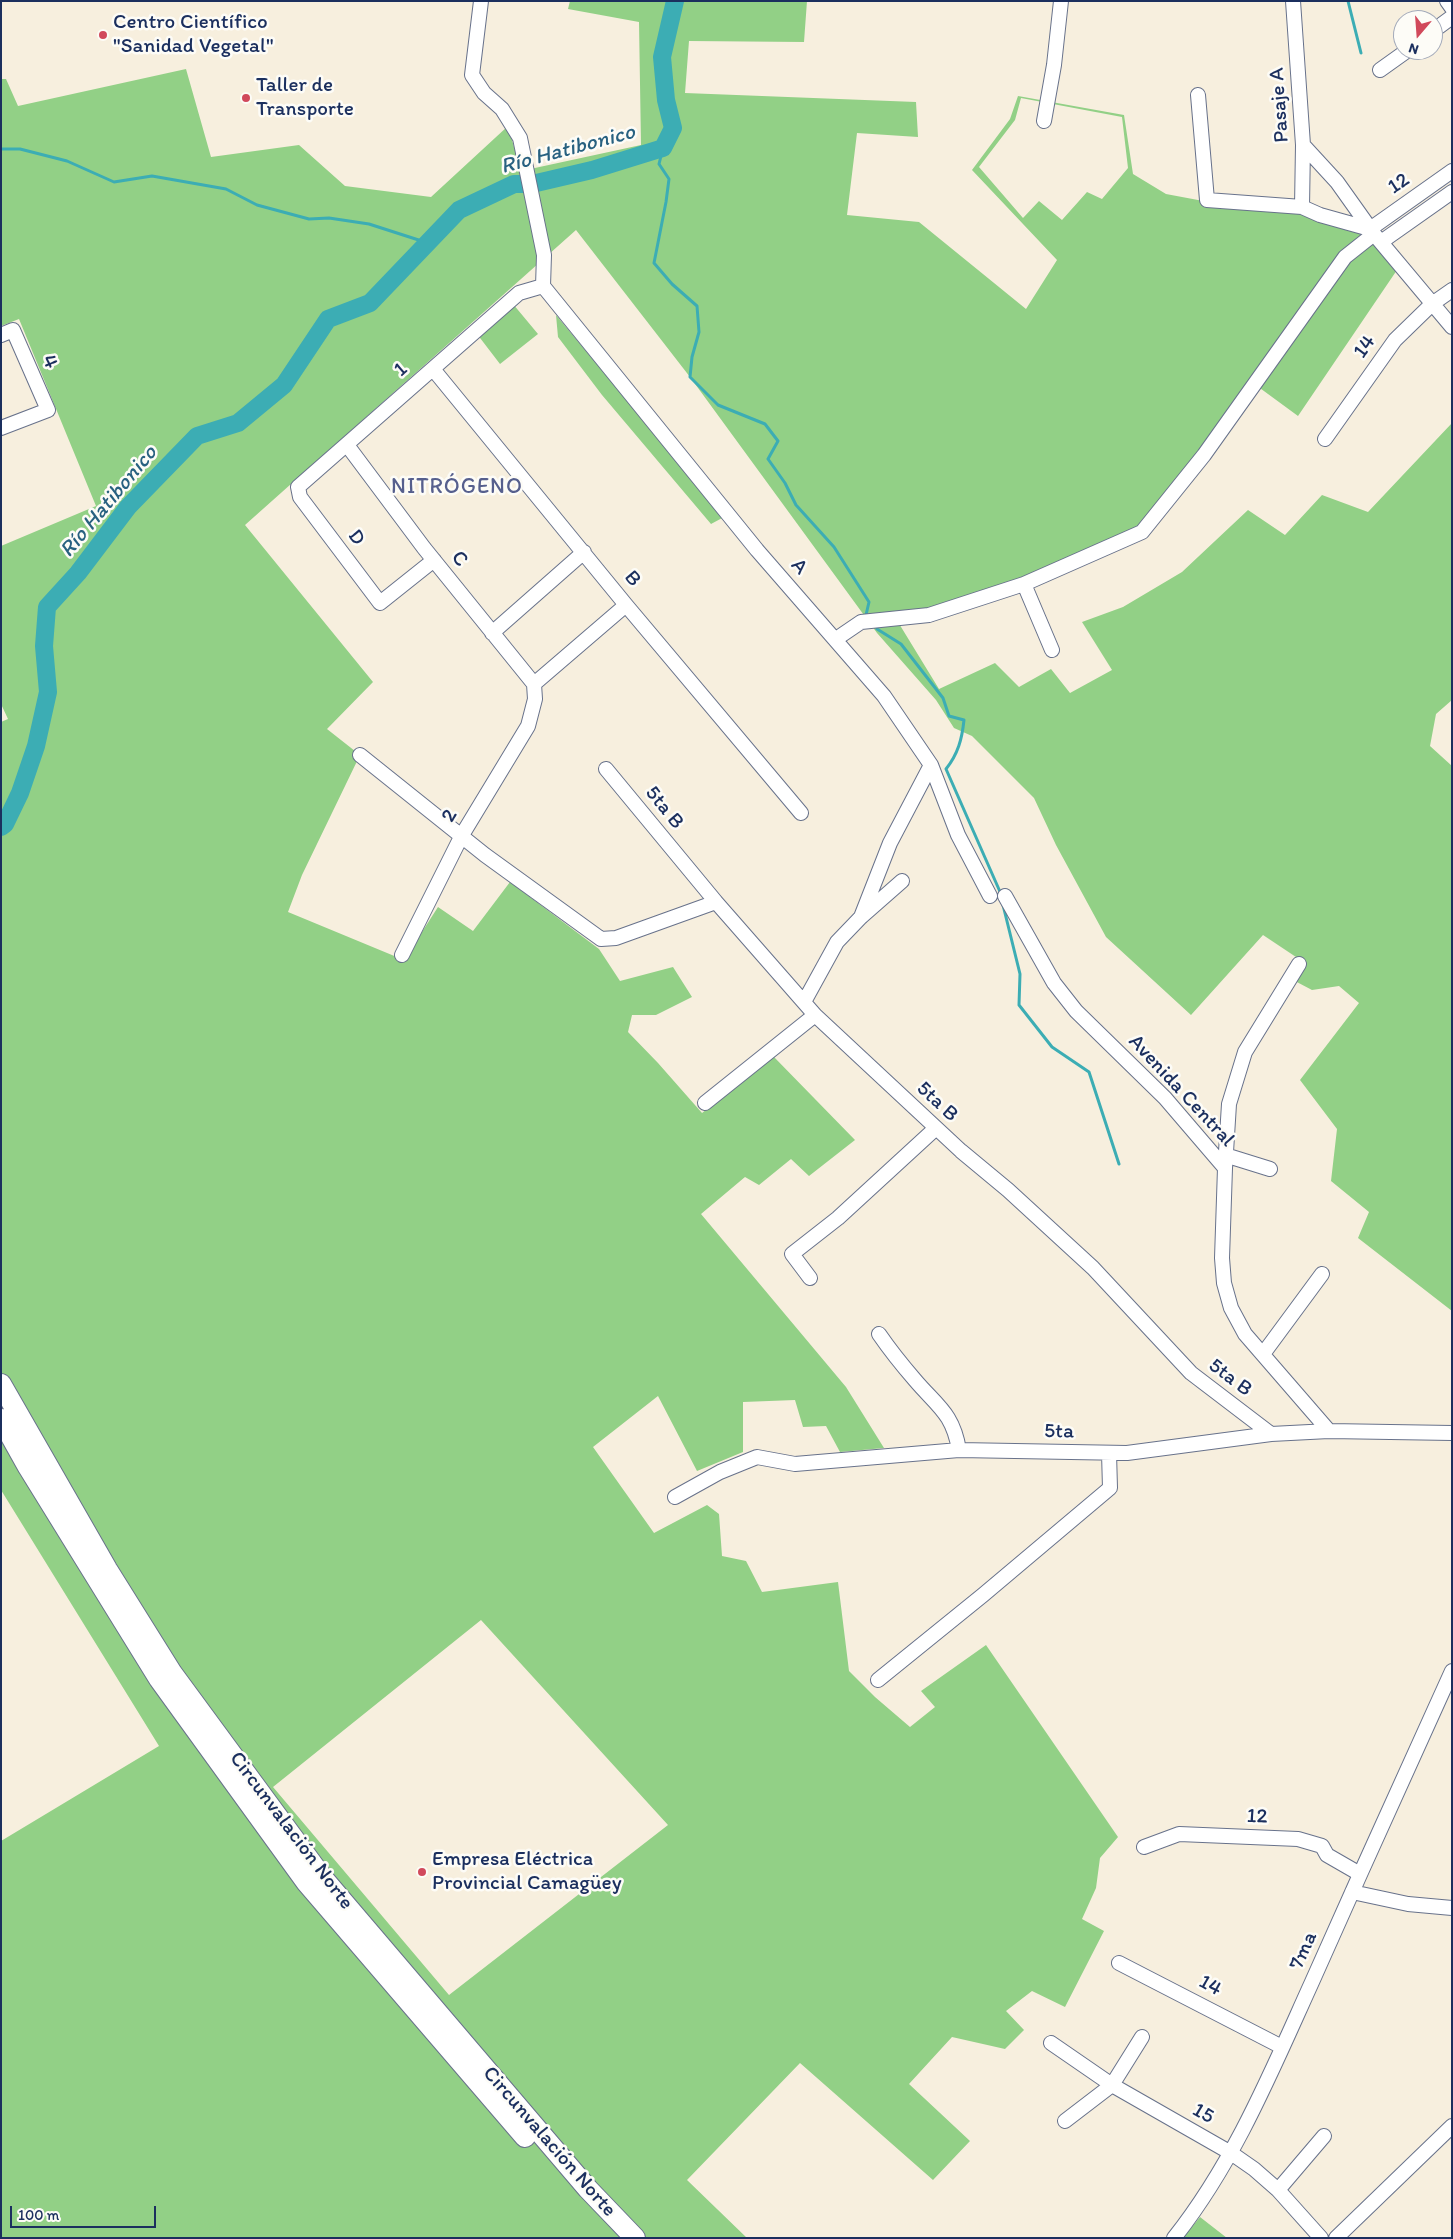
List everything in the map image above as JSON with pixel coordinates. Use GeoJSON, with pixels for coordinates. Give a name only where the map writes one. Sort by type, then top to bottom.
{"type":"FeatureCollection","features":[{"type":"Feature","properties":{"kind":"highway","name":"Circunvalación Norte"},"geometry":{"type":"LineString","coordinates":[[1,1384],[107,1569],[172,1673],[322,1877],[588,2190],[635,2238]]}},
{"type":"Feature","properties":{"kind":"highway","name":"Circunvalación Norte"},"geometry":{"type":"LineString","coordinates":[[1,1419],[28,1467],[159,1679],[306,1882],[575,2196],[616,2238]]}},
{"type":"Feature","properties":{"kind":"street"},"geometry":{"type":"LineString","coordinates":[[481,1],[472,75],[484,93],[502,109],[520,138],[544,254],[543,286]]}},
{"type":"Feature","properties":{"kind":"street"},"geometry":{"type":"LineString","coordinates":[[1044,121],[1054,65],[1061,1]]}},
{"type":"Feature","properties":{"kind":"street","name":"Pasaje A"},"geometry":{"type":"LineString","coordinates":[[1293,1],[1303,145],[1302,207]]}},
{"type":"Feature","properties":{"kind":"street"},"geometry":{"type":"LineString","coordinates":[[1447,1],[1452,8]]}},
{"type":"Feature","properties":{"kind":"street"},"geometry":{"type":"LineString","coordinates":[[1380,70],[1394,60]]}},
{"type":"Feature","properties":{"kind":"street"},"geometry":{"type":"LineString","coordinates":[[1198,95],[1207,200],[1302,207],[1375,235]]}},
{"type":"Feature","properties":{"kind":"street"},"geometry":{"type":"LineString","coordinates":[[1303,145],[1337,182],[1375,235],[1452,327]]}},
{"type":"Feature","properties":{"kind":"street","name":"12"},"geometry":{"type":"LineString","coordinates":[[1375,235],[1452,171]]}},
{"type":"Feature","properties":{"kind":"street","name":"12"},"geometry":{"type":"LineString","coordinates":[[1375,235],[1452,192]]}},
{"type":"Feature","properties":{"kind":"street"},"geometry":{"type":"LineString","coordinates":[[836,639],[861,622],[929,615],[1024,584],[1142,532],[1204,455],[1345,257],[1375,235]]}},
{"type":"Feature","properties":{"kind":"street","name":"1"},"geometry":{"type":"LineString","coordinates":[[300,497],[298,487],[519,294],[543,286]]}},
{"type":"Feature","properties":{"kind":"street","name":"A"},"geometry":{"type":"LineString","coordinates":[[543,286],[756,550],[884,696],[931,765],[958,835],[990,896]]}},
{"type":"Feature","properties":{"kind":"street","name":"14"},"geometry":{"type":"LineString","coordinates":[[1325,439],[1395,340],[1432,304],[1452,290]]}},
{"type":"Feature","properties":{"kind":"street","name":"4"},"geometry":{"type":"LineString","coordinates":[[1,428],[48,410],[7,333]]}},
{"type":"Feature","properties":{"kind":"street","name":"B"},"geometry":{"type":"LineString","coordinates":[[433,369],[626,605],[801,813]]}},
{"type":"Feature","properties":{"kind":"street","name":"C"},"geometry":{"type":"LineString","coordinates":[[347,445],[434,560],[534,684]]}},
{"type":"Feature","properties":{"kind":"street","name":"D"},"geometry":{"type":"LineString","coordinates":[[300,497],[380,604],[434,560]]}},
{"type":"Feature","properties":{"kind":"street"},"geometry":{"type":"LineString","coordinates":[[492,633],[584,552]]}},
{"type":"Feature","properties":{"kind":"street"},"geometry":{"type":"LineString","coordinates":[[1024,584],[1052,650]]}},
{"type":"Feature","properties":{"kind":"street"},"geometry":{"type":"LineString","coordinates":[[534,684],[626,605]]}},
{"type":"Feature","properties":{"kind":"street","name":"2"},"geometry":{"type":"LineString","coordinates":[[402,955],[462,835],[528,726],[535,699],[534,684]]}},
{"type":"Feature","properties":{"kind":"street"},"geometry":{"type":"LineString","coordinates":[[360,755],[498,865],[601,939],[616,938],[716,902]]}},
{"type":"Feature","properties":{"kind":"street"},"geometry":{"type":"LineString","coordinates":[[861,917],[890,843],[931,765]]}},
{"type":"Feature","properties":{"kind":"street","name":"5ta B"},"geometry":{"type":"LineString","coordinates":[[606,769],[716,902],[815,1015],[936,1128],[1008,1190],[1093,1268],[1191,1374],[1271,1434]]}},
{"type":"Feature","properties":{"kind":"street"},"geometry":{"type":"LineString","coordinates":[[804,1002],[837,942],[861,917],[902,881]]}},
{"type":"Feature","properties":{"kind":"street","name":"Avenida Central"},"geometry":{"type":"LineString","coordinates":[[1004,896],[1054,983],[1076,1011],[1165,1098],[1225,1162],[1222,1258],[1224,1283],[1231,1308],[1245,1334],[1329,1430]]}},
{"type":"Feature","properties":{"kind":"street"},"geometry":{"type":"LineString","coordinates":[[1270,1169],[1225,1162],[1229,1104],[1245,1052],[1299,964]]}},
{"type":"Feature","properties":{"kind":"street"},"geometry":{"type":"LineString","coordinates":[[705,1103],[815,1015]]}},
{"type":"Feature","properties":{"kind":"street"},"geometry":{"type":"LineString","coordinates":[[810,1278],[792,1254],[838,1218],[936,1128]]}},
{"type":"Feature","properties":{"kind":"street"},"geometry":{"type":"LineString","coordinates":[[1263,1354],[1322,1274]]}},
{"type":"Feature","properties":{"kind":"street"},"geometry":{"type":"LineString","coordinates":[[879,1334],[916,1381],[948,1416],[957,1438],[959,1450]]}},
{"type":"Feature","properties":{"kind":"street","name":"5ta"},"geometry":{"type":"LineString","coordinates":[[675,1496],[720,1472],[756,1457],[795,1464],[959,1450],[1127,1453],[1271,1434],[1329,1430],[1452,1433]]}},
{"type":"Feature","properties":{"kind":"street"},"geometry":{"type":"LineString","coordinates":[[878,1680],[1053,1538],[1110,1488],[1109,1453]]}},
{"type":"Feature","properties":{"kind":"street","name":"7ma"},"geometry":{"type":"LineString","coordinates":[[1174,2238],[1191,2216],[1231,2153],[1282,2047],[1452,1671]]}},
{"type":"Feature","properties":{"kind":"street","name":"12"},"geometry":{"type":"LineString","coordinates":[[1144,1847],[1179,1834],[1298,1838],[1322,1846],[1327,1855],[1360,1874]]}},
{"type":"Feature","properties":{"kind":"street"},"geometry":{"type":"LineString","coordinates":[[1352,1892],[1408,1904],[1452,1908]]}},
{"type":"Feature","properties":{"kind":"street","name":"14"},"geometry":{"type":"LineString","coordinates":[[1119,1963],[1282,2047]]}},
{"type":"Feature","properties":{"kind":"street"},"geometry":{"type":"LineString","coordinates":[[1066,2122],[1112,2085],[1142,2037]]}},
{"type":"Feature","properties":{"kind":"street","name":"15"},"geometry":{"type":"LineString","coordinates":[[1050,2043],[1112,2085],[1231,2153],[1254,2169],[1278,2190],[1321,2238]]}},
{"type":"Feature","properties":{"kind":"street"},"geometry":{"type":"LineString","coordinates":[[1336,2238],[1452,2126]]}},
{"type":"Feature","properties":{"kind":"street"},"geometry":{"type":"LineString","coordinates":[[1278,2190],[1324,2136]]}},
{"type":"Feature","properties":{"kind":"green space"},"geometry":{"type":"Polygon","coordinates":[[[570,1],[807,1],[804,42],[689,41],[685,93],[916,102],[918,137],[857,133],[847,215],[919,222],[1026,309],[1057,260],[972,170],[1010,119],[1018,96],[1124,115],[1133,174],[1166,194],[1214,203],[1295,206],[1360,227],[1397,270],[1298,416],[1253,383],[1143,529],[1024,584],[898,622],[939,689],[995,663],[1019,687],[1051,669],[1070,693],[1112,670],[1082,622],[1123,607],[1182,572],[1248,510],[1285,535],[1322,495],[1368,512],[1452,423],[1452,700],[1436,714],[1430,746],[1452,766],[1452,1311],[1358,1238],[1369,1212],[1331,1181],[1337,1129],[1300,1080],[1359,1003],[1339,986],[1312,990],[1293,980],[1302,961],[1263,935],[1191,1015],[1106,937],[1056,845],[1034,798],[972,736],[954,728],[936,700],[877,633],[690,377],[576,230],[245,525],[373,682],[327,729],[360,755],[302,875],[288,912],[404,960],[438,907],[473,931],[510,882],[599,949],[620,981],[673,967],[692,997],[656,1015],[632,1015],[628,1032],[702,1113],[774,1057],[855,1140],[809,1176],[791,1159],[759,1185],[745,1177],[701,1214],[846,1387],[884,1448],[840,1452],[826,1426],[803,1427],[795,1400],[743,1402],[743,1452],[697,1471],[658,1396],[593,1447],[654,1533],[707,1505],[719,1514],[722,1556],[746,1561],[762,1592],[838,1582],[849,1671],[875,1697],[910,1727],[935,1707],[921,1691],[986,1645],[1118,1837],[1100,1858],[1096,1888],[1082,1919],[1104,1931],[1065,2007],[1032,1991],[1006,2011],[1024,2030],[1005,2049],[952,2037],[909,2084],[970,2141],[933,2180],[800,2063],[687,2180],[747,2238],[1,2238],[1,1841],[159,1746],[1,1490],[1,722],[8,719],[1,704],[1,546],[96,506],[19,319],[1,326],[1,79],[6,79],[18,106],[186,69],[211,157],[299,145],[345,186],[431,197],[508,126],[521,171],[641,145],[639,22],[568,9],[570,1]],[[1021,98],[1015,120],[979,167],[1023,218],[1039,201],[1062,220],[1087,192],[1102,199],[1128,168],[1122,117],[1021,98]],[[481,1620],[273,1787],[449,1995],[668,1825],[481,1620]]]}},
{"type":"Feature","properties":{"kind":"green space"},"geometry":{"type":"Polygon","coordinates":[[[513,304],[538,334],[500,364],[477,334],[513,304]]]}},
{"type":"Feature","properties":{"kind":"green space"},"geometry":{"type":"Polygon","coordinates":[[[556,315],[724,517],[711,524],[602,395],[558,337],[556,315]]]}},
{"type":"Feature","properties":{"kind":"green space"},"geometry":{"type":"Polygon","coordinates":[[[1200,2217],[1227,2238],[1183,2238],[1200,2217]]]}},
{"type":"Feature","properties":{"kind":"waterway","name":"Río Hatibonico"},"geometry":{"type":"LineString","coordinates":[[1,827],[5,824],[20,793],[36,746],[48,692],[44,646],[47,607],[78,573],[128,507],[197,436],[238,423],[284,385],[328,319],[370,303],[459,210],[514,184],[532,184],[592,170],[663,148],[673,128],[666,100],[662,57],[675,1]]}},
{"type":"Feature","properties":{"kind":"waterway"},"geometry":{"type":"LineString","coordinates":[[1348,1],[1361,53]]}},
{"type":"Feature","properties":{"kind":"waterway"},"geometry":{"type":"LineString","coordinates":[[663,148],[659,164],[669,179],[654,263],[672,284],[697,306],[699,332],[692,357],[690,377],[718,405],[765,424],[778,441],[768,459],[785,483],[796,505],[834,547],[869,602],[866,615]]}},
{"type":"Feature","properties":{"kind":"waterway"},"geometry":{"type":"LineString","coordinates":[[1,149],[20,149],[67,161],[114,182],[152,176],[226,189],[257,205],[309,219],[329,218],[369,224],[428,243]]}},
{"type":"Feature","properties":{"kind":"waterway"},"geometry":{"type":"LineString","coordinates":[[877,629],[901,644],[943,698],[949,716],[964,720],[959,746],[954,758],[946,769],[1001,894]]}},
{"type":"Feature","properties":{"kind":"waterway"},"geometry":{"type":"LineString","coordinates":[[1003,905],[1020,974],[1019,1005],[1052,1047],[1089,1072],[1119,1164]]}},
{"type":"Feature","properties":{"kind":"place","name":"Centro Científico \"Sanidad Vegetal\""},"geometry":{"type":"Point","coordinates":[103,35]}},
{"type":"Feature","properties":{"kind":"place","name":"Taller de Transporte"},"geometry":{"type":"Point","coordinates":[246,98]}},
{"type":"Feature","properties":{"kind":"place","name":"Empresa Eléctrica Provincial Camagüey"},"geometry":{"type":"Point","coordinates":[422,1872]}},
{"type":"Feature","properties":{"kind":"district","name":"NITRÓGENO"},"geometry":{"type":"Point","coordinates":[457,487]}}]}
